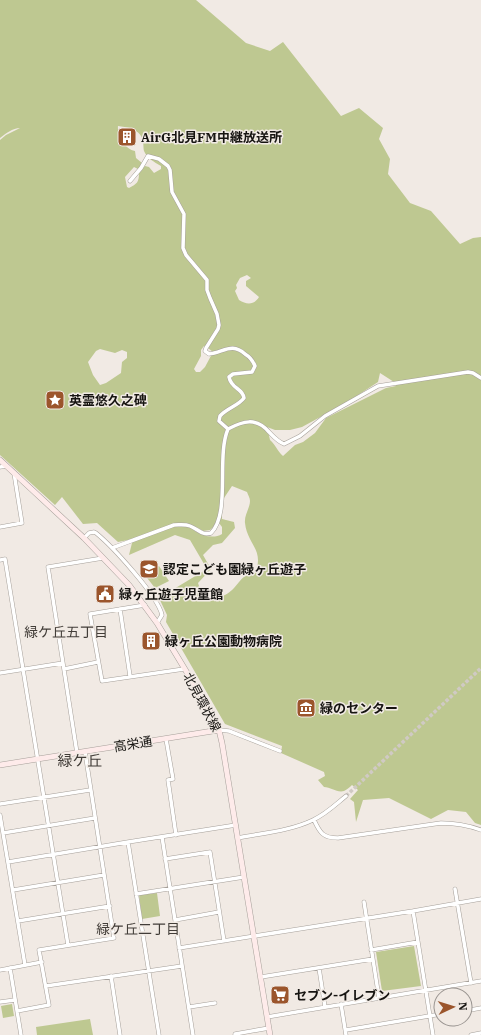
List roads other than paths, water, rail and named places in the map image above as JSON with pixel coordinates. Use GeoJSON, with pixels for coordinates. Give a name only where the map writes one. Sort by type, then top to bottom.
{"type":"FeatureCollection","features":[{"type":"Feature","properties":{"kind":"main road","name":"北見環状線"},"geometry":{"type":"LineString","coordinates":[[0,460],[84,538],[116,571],[145,605],[209,709],[219,730],[270,1035]]}},
{"type":"Feature","properties":{"kind":"main road","name":"高栄通"},"geometry":{"type":"LineString","coordinates":[[0,765],[219,730]]}},
{"type":"Feature","properties":{"kind":"street"},"geometry":{"type":"LineString","coordinates":[[130,181],[141,168],[148,156],[159,159],[168,166],[170,170],[172,192],[184,214],[183,248],[186,255],[207,280],[207,290],[219,321],[218,329],[205,351],[209,354],[228,348],[238,349],[250,357],[254,362],[255,366],[252,372],[233,374],[229,377],[230,384],[242,392],[244,398],[239,404],[225,411],[220,416],[220,421],[228,429]]}},
{"type":"Feature","properties":{"kind":"street"},"geometry":{"type":"LineString","coordinates":[[112,548],[174,526],[184,525],[205,534],[211,533],[216,525],[222,505],[224,444],[228,429],[240,423],[247,421],[261,425],[275,439],[284,444],[300,436],[325,416],[378,386],[468,372],[481,378]]}},
{"type":"Feature","properties":{"kind":"street"},"geometry":{"type":"LineString","coordinates":[[0,467],[6,466]]}},
{"type":"Feature","properties":{"kind":"street"},"geometry":{"type":"LineString","coordinates":[[0,527],[22,524],[14,473]]}},
{"type":"Feature","properties":{"kind":"street"},"geometry":{"type":"LineString","coordinates":[[84,538],[89,533],[94,532],[112,548],[133,571],[159,605],[162,615],[161,619],[157,623]]}},
{"type":"Feature","properties":{"kind":"street"},"geometry":{"type":"LineString","coordinates":[[77,753],[48,567],[103,558]]}},
{"type":"Feature","properties":{"kind":"street"},"geometry":{"type":"LineString","coordinates":[[0,560],[5,559],[68,945]]}},
{"type":"Feature","properties":{"kind":"street"},"geometry":{"type":"LineString","coordinates":[[145,605],[90,614],[102,681],[184,668]]}},
{"type":"Feature","properties":{"kind":"street"},"geometry":{"type":"LineString","coordinates":[[120,609],[130,676]]}},
{"type":"Feature","properties":{"kind":"street"},"geometry":{"type":"LineString","coordinates":[[64,669],[98,662]]}},
{"type":"Feature","properties":{"kind":"street"},"geometry":{"type":"LineString","coordinates":[[0,673],[63,663]]}},
{"type":"Feature","properties":{"kind":"street"},"geometry":{"type":"LineString","coordinates":[[219,730],[229,731],[280,751]]}},
{"type":"Feature","properties":{"kind":"street"},"geometry":{"type":"LineString","coordinates":[[166,739],[173,779],[168,780],[176,835]]}},
{"type":"Feature","properties":{"kind":"street"},"geometry":{"type":"LineString","coordinates":[[17,1011],[49,1005],[40,950],[114,938],[85,752]]}},
{"type":"Feature","properties":{"kind":"street"},"geometry":{"type":"LineString","coordinates":[[0,804],[90,790]]}},
{"type":"Feature","properties":{"kind":"street"},"geometry":{"type":"LineString","coordinates":[[238,838],[299,826],[314,820],[346,796]]}},
{"type":"Feature","properties":{"kind":"street"},"geometry":{"type":"LineString","coordinates":[[0,815],[25,965]]}},
{"type":"Feature","properties":{"kind":"street"},"geometry":{"type":"LineString","coordinates":[[3,833],[95,818]]}},
{"type":"Feature","properties":{"kind":"street"},"geometry":{"type":"LineString","coordinates":[[314,820],[324,836],[330,838],[440,823],[457,823],[481,830]]}},
{"type":"Feature","properties":{"kind":"street"},"geometry":{"type":"LineString","coordinates":[[8,862],[236,825]]}},
{"type":"Feature","properties":{"kind":"street"},"geometry":{"type":"LineString","coordinates":[[162,837],[193,1035]]}},
{"type":"Feature","properties":{"kind":"street"},"geometry":{"type":"LineString","coordinates":[[128,842],[159,1035]]}},
{"type":"Feature","properties":{"kind":"street"},"geometry":{"type":"LineString","coordinates":[[165,859],[210,852],[224,941]]}},
{"type":"Feature","properties":{"kind":"street"},"geometry":{"type":"LineString","coordinates":[[13,890],[104,875]]}},
{"type":"Feature","properties":{"kind":"street"},"geometry":{"type":"LineString","coordinates":[[136,894],[244,877]]}},
{"type":"Feature","properties":{"kind":"street"},"geometry":{"type":"LineString","coordinates":[[455,889],[471,983]]}},
{"type":"Feature","properties":{"kind":"street"},"geometry":{"type":"LineString","coordinates":[[179,948],[413,912],[457,902],[481,899]]}},
{"type":"Feature","properties":{"kind":"street"},"geometry":{"type":"LineString","coordinates":[[364,902],[378,998]]}},
{"type":"Feature","properties":{"kind":"street"},"geometry":{"type":"LineString","coordinates":[[18,921],[110,906]]}},
{"type":"Feature","properties":{"kind":"street"},"geometry":{"type":"LineString","coordinates":[[175,920],[220,912]]}},
{"type":"Feature","properties":{"kind":"street"},"geometry":{"type":"LineString","coordinates":[[413,912],[433,1035]]}},
{"type":"Feature","properties":{"kind":"street"},"geometry":{"type":"LineString","coordinates":[[371,950],[418,942]]}},
{"type":"Feature","properties":{"kind":"street"},"geometry":{"type":"LineString","coordinates":[[261,977],[373,959]]}},
{"type":"Feature","properties":{"kind":"street"},"geometry":{"type":"LineString","coordinates":[[0,970],[42,962]]}},
{"type":"Feature","properties":{"kind":"street"},"geometry":{"type":"LineString","coordinates":[[46,986],[182,966]]}},
{"type":"Feature","properties":{"kind":"street"},"geometry":{"type":"LineString","coordinates":[[10,968],[21,1035]]}},
{"type":"Feature","properties":{"kind":"street"},"geometry":{"type":"LineString","coordinates":[[319,968],[325,1007]]}},
{"type":"Feature","properties":{"kind":"street"},"geometry":{"type":"LineString","coordinates":[[111,976],[120,1035]]}},
{"type":"Feature","properties":{"kind":"street"},"geometry":{"type":"LineString","coordinates":[[267,1017],[481,982]]}},
{"type":"Feature","properties":{"kind":"street"},"geometry":{"type":"LineString","coordinates":[[0,1002],[15,1000]]}},
{"type":"Feature","properties":{"kind":"street"},"geometry":{"type":"LineString","coordinates":[[189,1007],[215,1003]]}},
{"type":"Feature","properties":{"kind":"street"},"geometry":{"type":"LineString","coordinates":[[341,1004],[346,1035]]}},
{"type":"Feature","properties":{"kind":"street"},"geometry":{"type":"LineString","coordinates":[[346,1030],[433,1015]]}},
{"type":"Feature","properties":{"kind":"street"},"geometry":{"type":"LineString","coordinates":[[235,1035],[269,1028]]}},
{"type":"Feature","properties":{"kind":"street"},"geometry":{"type":"LineString","coordinates":[[471,1035],[481,1034]]}},
{"type":"Feature","properties":{"kind":"tunnel"},"geometry":{"type":"LineString","coordinates":[[346,796],[481,668]]}},
{"type":"Feature","properties":{"kind":"place","name":"AirG北見FM中継放送所"},"geometry":{"type":"Point","coordinates":[127,137]}},
{"type":"Feature","properties":{"kind":"place","name":"英霊悠久之碑"},"geometry":{"type":"Point","coordinates":[55,400]}},
{"type":"Feature","properties":{"kind":"place","name":"認定こども園緑ヶ丘遊子"},"geometry":{"type":"Point","coordinates":[149,569]}},
{"type":"Feature","properties":{"kind":"place","name":"緑ヶ丘遊子児童館"},"geometry":{"type":"Point","coordinates":[105,594]}},
{"type":"Feature","properties":{"kind":"place","name":"緑ヶ丘公園動物病院"},"geometry":{"type":"Point","coordinates":[151,641]}},
{"type":"Feature","properties":{"kind":"place","name":"緑のセンター"},"geometry":{"type":"Point","coordinates":[306,708]}},
{"type":"Feature","properties":{"kind":"place","name":"セブン-イレブン"},"geometry":{"type":"Point","coordinates":[280,995]}},
{"type":"Feature","properties":{"kind":"district","name":"緑ケ丘五丁目"},"geometry":{"type":"Point","coordinates":[66,632]}},
{"type":"Feature","properties":{"kind":"district","name":"緑ケ丘"},"geometry":{"type":"Point","coordinates":[80,760]}},
{"type":"Feature","properties":{"kind":"district","name":"緑ケ丘二丁目"},"geometry":{"type":"Point","coordinates":[138,929]}}]}
